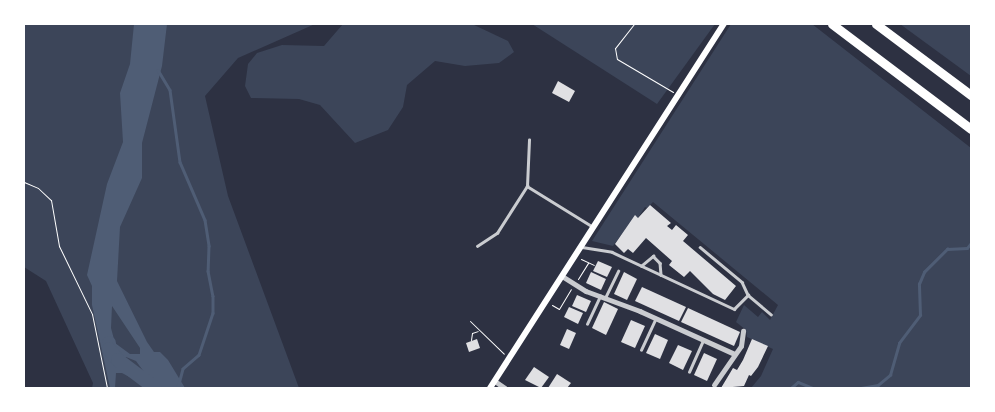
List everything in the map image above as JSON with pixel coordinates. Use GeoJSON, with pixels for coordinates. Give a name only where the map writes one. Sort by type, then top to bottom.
{"type":"FeatureCollection","features":[{"type":"Feature","properties":{"kind":"highway"},"geometry":{"type":"LineString","coordinates":[[832,24],[971,130]]}},
{"type":"Feature","properties":{"kind":"highway"},"geometry":{"type":"LineString","coordinates":[[876,24],[971,95]]}},
{"type":"Feature","properties":{"kind":"main road"},"geometry":{"type":"LineString","coordinates":[[490,388],[724,24]]}},
{"type":"Feature","properties":{"kind":"street"},"geometry":{"type":"LineString","coordinates":[[562,276],[602,297],[656,318],[735,354]]}},
{"type":"Feature","properties":{"kind":"street"},"geometry":{"type":"LineString","coordinates":[[714,385],[742,342],[743,331]]}},
{"type":"Feature","properties":{"kind":"street"},"geometry":{"type":"LineString","coordinates":[[495,381],[504,388]]}},
{"type":"Feature","properties":{"kind":"lane"},"geometry":{"type":"LineString","coordinates":[[477,246],[497,233],[527,186],[529,140]]}},
{"type":"Feature","properties":{"kind":"lane"},"geometry":{"type":"LineString","coordinates":[[527,186],[594,227]]}},
{"type":"Feature","properties":{"kind":"lane"},"geometry":{"type":"LineString","coordinates":[[581,247],[612,252],[734,309],[748,295]]}},
{"type":"Feature","properties":{"kind":"lane"},"geometry":{"type":"LineString","coordinates":[[700,247],[742,282],[748,295],[770,314]]}},
{"type":"Feature","properties":{"kind":"lane"},"geometry":{"type":"LineString","coordinates":[[641,266],[653,256],[660,263],[661,275]]}},
{"type":"Feature","properties":{"kind":"lane"},"geometry":{"type":"LineString","coordinates":[[587,324],[618,270]]}},
{"type":"Feature","properties":{"kind":"lane"},"geometry":{"type":"LineString","coordinates":[[641,350],[656,318]]}},
{"type":"Feature","properties":{"kind":"lane"},"geometry":{"type":"LineString","coordinates":[[689,372],[704,340]]}},
{"type":"Feature","properties":{"kind":"path"},"geometry":{"type":"LineString","coordinates":[[634,24],[615,48],[617,59],[678,95]]}},
{"type":"Feature","properties":{"kind":"path"},"geometry":{"type":"LineString","coordinates":[[24,182],[38,188],[50,200],[60,248],[92,314],[107,388]]}},
{"type":"Feature","properties":{"kind":"path"},"geometry":{"type":"LineString","coordinates":[[579,259],[594,266]]}},
{"type":"Feature","properties":{"kind":"path"},"geometry":{"type":"LineString","coordinates":[[576,282],[588,263]]}},
{"type":"Feature","properties":{"kind":"path"},"geometry":{"type":"LineString","coordinates":[[550,304],[559,309],[572,288]]}},
{"type":"Feature","properties":{"kind":"path"},"geometry":{"type":"LineString","coordinates":[[470,321],[504,354]]}},
{"type":"Feature","properties":{"kind":"path"},"geometry":{"type":"LineString","coordinates":[[471,340],[472,333],[479,330]]}},
{"type":"Feature","properties":{"kind":"shaded area"},"geometry":{"type":"Polygon","coordinates":[[[24,24],[315,24],[238,58],[205,96],[228,196],[299,388],[92,388],[93,383],[46,281],[24,267],[24,24]]]}},
{"type":"Feature","properties":{"kind":"shaded area"},"geometry":{"type":"Polygon","coordinates":[[[134,24],[167,24],[162,66],[142,143],[142,178],[120,227],[117,281],[147,342],[154,352],[160,352],[168,360],[185,388],[150,388],[122,373],[116,373],[115,388],[110,388],[92,305],[92,286],[87,275],[107,184],[123,142],[120,93],[130,64],[134,24]],[[112,306],[111,328],[115,343],[130,354],[140,354],[140,348],[112,306]],[[126,357],[115,359],[147,376],[136,361],[126,357]]]}},
{"type":"Feature","properties":{"kind":"shaded area"},"geometry":{"type":"Polygon","coordinates":[[[343,24],[472,24],[508,41],[514,52],[499,63],[465,66],[435,61],[407,85],[403,107],[388,130],[355,143],[320,105],[299,99],[251,98],[245,86],[248,64],[257,53],[282,45],[324,46],[343,24]]]}},
{"type":"Feature","properties":{"kind":"shaded area"},"geometry":{"type":"Polygon","coordinates":[[[532,24],[715,24],[657,104],[532,24]]]}},
{"type":"Feature","properties":{"kind":"shaded area"},"geometry":{"type":"Polygon","coordinates":[[[731,24],[812,24],[971,148],[971,388],[751,388],[761,376],[773,349],[747,337],[746,330],[736,322],[744,305],[758,317],[762,312],[770,320],[778,305],[653,202],[647,208],[645,207],[638,218],[635,216],[613,246],[592,241],[731,24]]]}},
{"type":"Feature","properties":{"kind":"shaded area"},"geometry":{"type":"Polygon","coordinates":[[[900,24],[971,24],[971,76],[900,24]]]}},
{"type":"Feature","properties":{"kind":"building"},"geometry":{"type":"Polygon","coordinates":[[[558,81],[575,91],[569,102],[552,93],[558,81]]]}},
{"type":"Feature","properties":{"kind":"building"},"geometry":{"type":"Polygon","coordinates":[[[650,205],[671,223],[667,226],[672,230],[676,225],[688,235],[683,241],[736,286],[725,300],[713,294],[690,271],[684,277],[669,265],[672,261],[646,238],[633,253],[628,249],[624,253],[615,244],[635,215],[638,218],[650,205]]]}},
{"type":"Feature","properties":{"kind":"building"},"geometry":{"type":"Polygon","coordinates":[[[598,261],[612,267],[607,277],[593,271],[598,261]]]}},
{"type":"Feature","properties":{"kind":"building"},"geometry":{"type":"Polygon","coordinates":[[[591,272],[606,279],[601,290],[586,283],[591,272]]]}},
{"type":"Feature","properties":{"kind":"building"},"geometry":{"type":"Polygon","coordinates":[[[624,272],[637,279],[627,300],[614,294],[624,272]]]}},
{"type":"Feature","properties":{"kind":"building"},"geometry":{"type":"Polygon","coordinates":[[[642,287],[686,307],[679,321],[635,301],[642,287]]]}},
{"type":"Feature","properties":{"kind":"building"},"geometry":{"type":"Polygon","coordinates":[[[577,295],[591,301],[586,312],[572,306],[577,295]]]}},
{"type":"Feature","properties":{"kind":"building"},"geometry":{"type":"Polygon","coordinates":[[[604,302],[618,309],[606,335],[592,328],[604,302]]]}},
{"type":"Feature","properties":{"kind":"building"},"geometry":{"type":"Polygon","coordinates":[[[569,307],[583,313],[578,324],[564,317],[569,307]]]}},
{"type":"Feature","properties":{"kind":"building"},"geometry":{"type":"Polygon","coordinates":[[[688,308],[740,332],[734,346],[681,322],[688,308]]]}},
{"type":"Feature","properties":{"kind":"building"},"geometry":{"type":"Polygon","coordinates":[[[631,320],[645,326],[635,348],[621,342],[631,320]]]}},
{"type":"Feature","properties":{"kind":"building"},"geometry":{"type":"Polygon","coordinates":[[[567,329],[576,333],[569,349],[560,345],[567,329]]]}},
{"type":"Feature","properties":{"kind":"building"},"geometry":{"type":"Polygon","coordinates":[[[655,334],[668,340],[660,359],[646,353],[655,334]]]}},
{"type":"Feature","properties":{"kind":"building"},"geometry":{"type":"Polygon","coordinates":[[[477,339],[480,348],[469,352],[466,343],[477,339]]]}},
{"type":"Feature","properties":{"kind":"building"},"geometry":{"type":"Polygon","coordinates":[[[752,339],[768,346],[758,367],[751,376],[749,375],[744,386],[721,388],[733,368],[737,370],[752,339]]]}},
{"type":"Feature","properties":{"kind":"building"},"geometry":{"type":"Polygon","coordinates":[[[678,345],[692,351],[683,370],[669,363],[678,345]]]}},
{"type":"Feature","properties":{"kind":"building"},"geometry":{"type":"Polygon","coordinates":[[[704,353],[717,359],[707,381],[694,375],[704,353]]]}},
{"type":"Feature","properties":{"kind":"building"},"geometry":{"type":"Polygon","coordinates":[[[534,367],[549,377],[541,388],[525,380],[534,367]]]}},
{"type":"Feature","properties":{"kind":"building"},"geometry":{"type":"Polygon","coordinates":[[[557,374],[571,383],[567,388],[548,388],[557,374]]]}},
{"type":"Feature","properties":{"kind":"waterway"},"geometry":{"type":"LineString","coordinates":[[158,70],[170,90],[180,162],[205,220],[209,246],[208,271],[213,296],[213,313],[199,355],[183,369],[178,388]]}},
{"type":"Feature","properties":{"kind":"waterway"},"geometry":{"type":"LineString","coordinates":[[861,388],[878,385],[890,375],[899,343],[920,315],[919,284],[924,272],[947,249],[967,248],[971,243]]}},
{"type":"Feature","properties":{"kind":"waterway"},"geometry":{"type":"LineString","coordinates":[[109,343],[109,349],[118,360],[155,388]]}},
{"type":"Feature","properties":{"kind":"waterway"},"geometry":{"type":"LineString","coordinates":[[791,388],[798,382],[813,388]]}}]}
